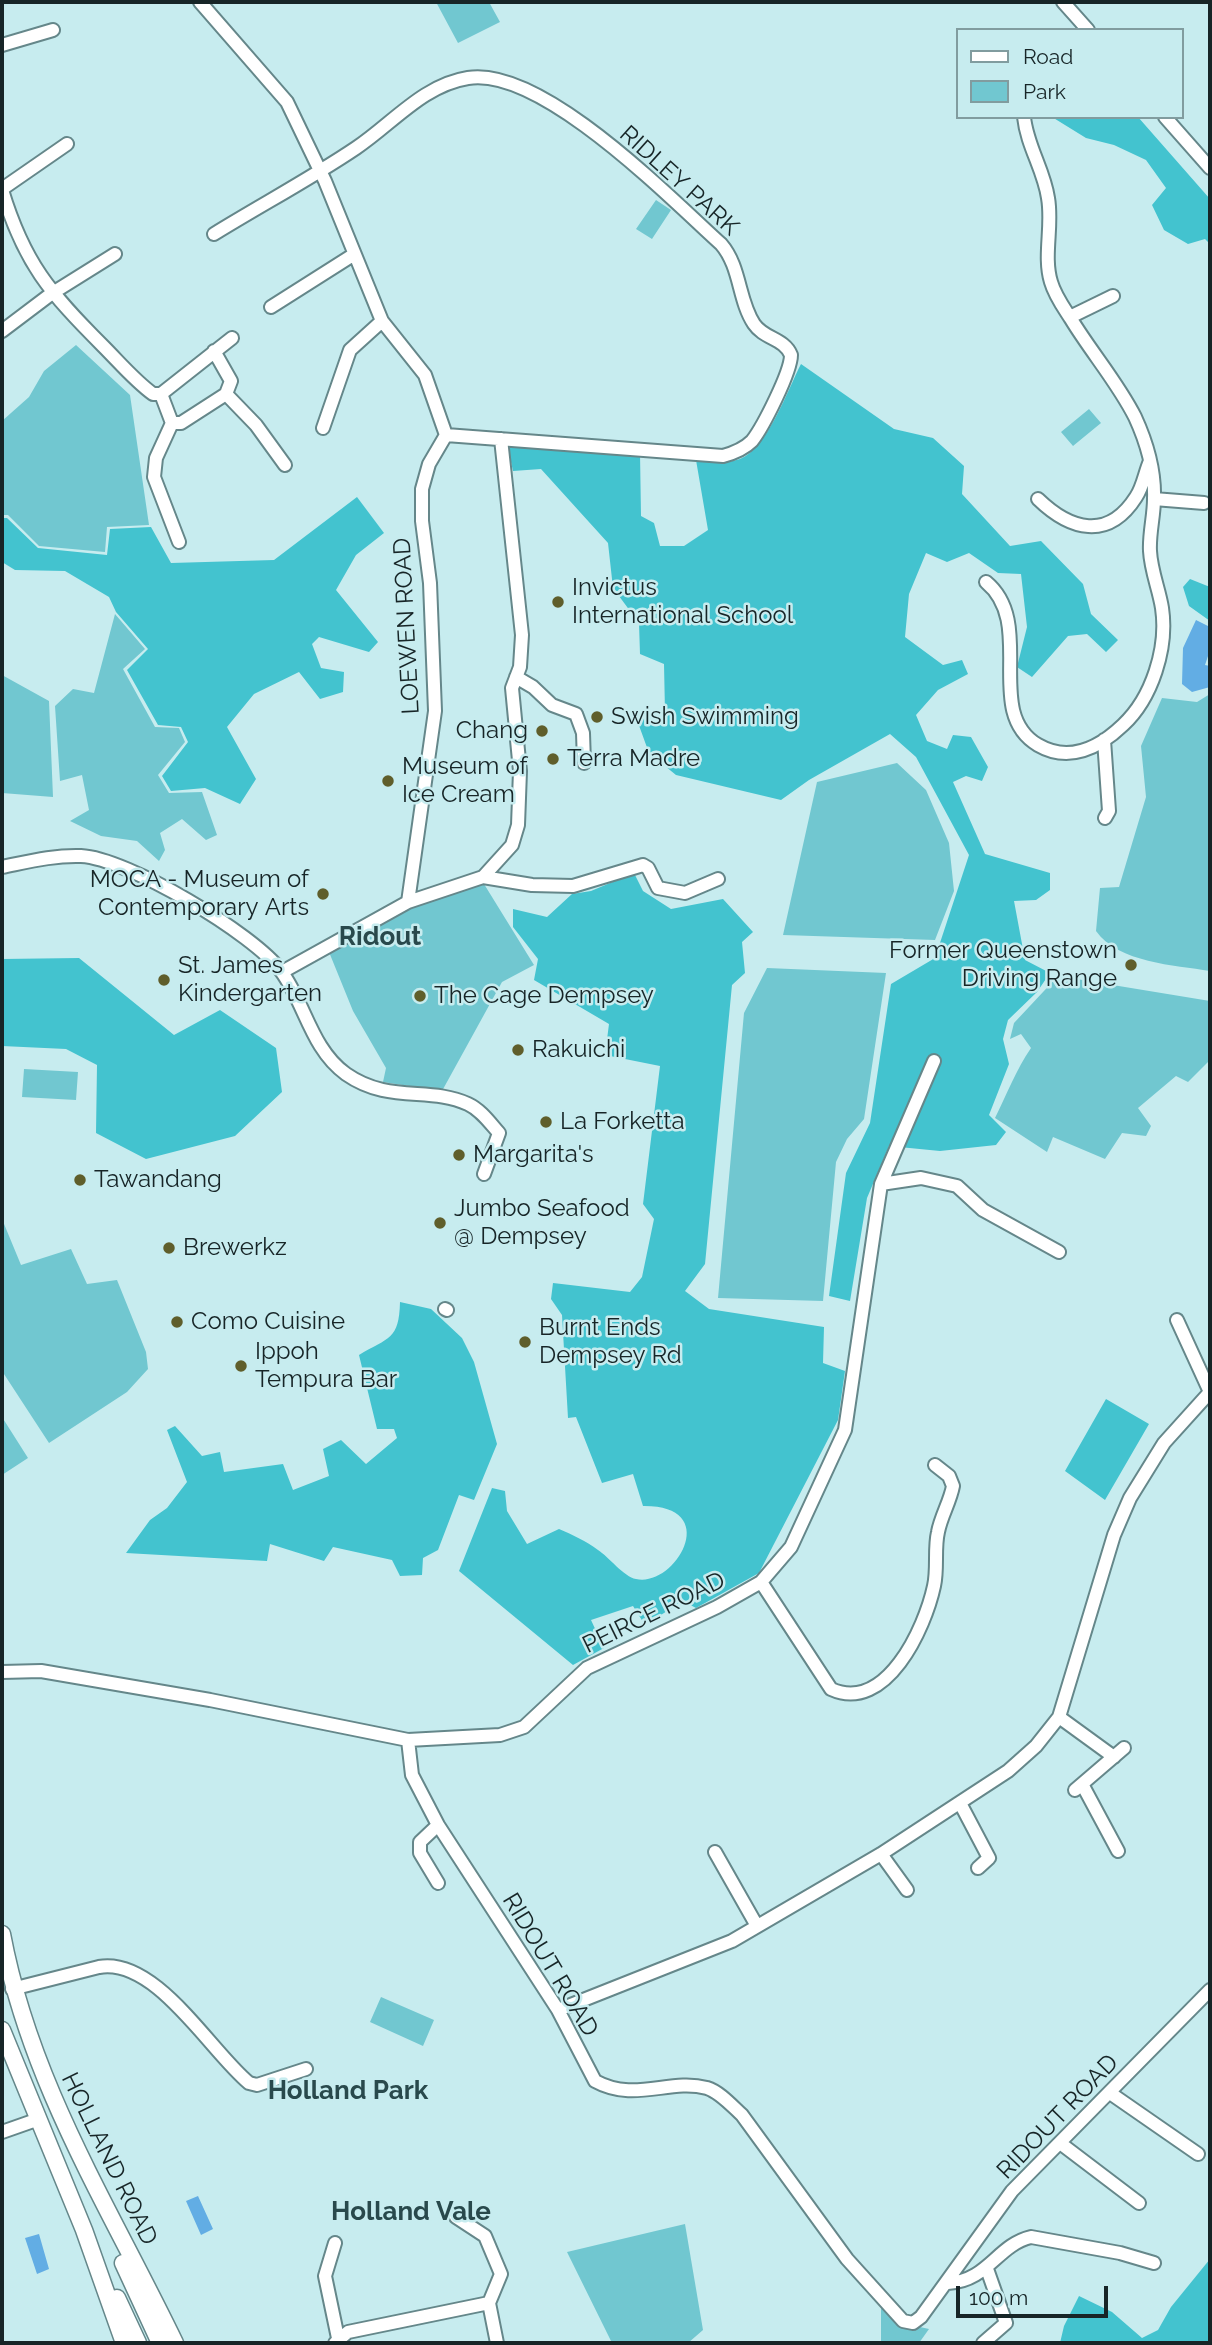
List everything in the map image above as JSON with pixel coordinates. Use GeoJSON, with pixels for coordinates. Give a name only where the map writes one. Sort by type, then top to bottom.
{"type":"FeatureCollection","features":[{"type":"Feature","properties":{"kind":"main road","name":"HOLLAND ROAD"},"geometry":{"type":"LineString","coordinates":[[2,1934],[12,1989],[29,2040],[84,2166],[175,2343]]}},
{"type":"Feature","properties":{"kind":"main road","name":"HOLLAND ROAD"},"geometry":{"type":"LineString","coordinates":[[2,2029],[84,2230],[124,2343]]}},
{"type":"Feature","properties":{"kind":"main road"},"geometry":{"type":"LineString","coordinates":[[84,2166],[110,2235],[160,2343]]}},
{"type":"Feature","properties":{"kind":"main road"},"geometry":{"type":"LineString","coordinates":[[84,2230],[138,2343]]}},
{"type":"Feature","properties":{"kind":"street"},"geometry":{"type":"LineString","coordinates":[[200,2],[288,102],[382,321],[425,375],[446,435]]}},
{"type":"Feature","properties":{"kind":"street"},"geometry":{"type":"LineString","coordinates":[[1063,2],[1085,28]]}},
{"type":"Feature","properties":{"kind":"street"},"geometry":{"type":"LineString","coordinates":[[2,45],[52,30]]}},
{"type":"Feature","properties":{"kind":"street","name":"RIDLEY PARK"},"geometry":{"type":"LineString","coordinates":[[214,234],[356,148],[418,101],[452,82],[471,78],[513,83],[556,106],[604,141],[721,244],[733,262],[752,321],[758,330],[782,343],[791,355],[788,370],[753,440],[734,453],[723,456],[446,435]]}},
{"type":"Feature","properties":{"kind":"street"},"geometry":{"type":"LineString","coordinates":[[986,582],[998,592],[1008,611],[1012,706],[1026,734],[1036,744],[1055,752],[1076,753],[1104,740],[1137,710],[1157,666],[1162,638],[1162,609],[1150,550],[1154,499],[1150,460],[1133,414],[1050,281],[1051,223],[1048,194],[1026,132],[1024,119]]}},
{"type":"Feature","properties":{"kind":"street"},"geometry":{"type":"LineString","coordinates":[[1168,119],[1210,168]]}},
{"type":"Feature","properties":{"kind":"street"},"geometry":{"type":"LineString","coordinates":[[67,144],[2,189],[12,223],[29,261],[51,294],[153,394],[161,394],[232,338]]}},
{"type":"Feature","properties":{"kind":"street"},"geometry":{"type":"LineString","coordinates":[[2,331],[51,294],[115,254]]}},
{"type":"Feature","properties":{"kind":"street"},"geometry":{"type":"LineString","coordinates":[[271,307],[353,255]]}},
{"type":"Feature","properties":{"kind":"street"},"geometry":{"type":"LineString","coordinates":[[1070,317],[1113,296]]}},
{"type":"Feature","properties":{"kind":"street"},"geometry":{"type":"LineString","coordinates":[[323,428],[350,350],[382,321]]}},
{"type":"Feature","properties":{"kind":"street"},"geometry":{"type":"LineString","coordinates":[[172,423],[181,423],[226,394],[230,381],[214,351]]}},
{"type":"Feature","properties":{"kind":"street"},"geometry":{"type":"LineString","coordinates":[[161,394],[172,423],[156,458],[154,477],[179,542]]}},
{"type":"Feature","properties":{"kind":"street"},"geometry":{"type":"LineString","coordinates":[[226,394],[256,425],[285,465]]}},
{"type":"Feature","properties":{"kind":"street","name":"LOEWEN ROAD"},"geometry":{"type":"LineString","coordinates":[[408,902],[435,711],[430,583],[422,522],[422,489],[429,464],[446,435]]}},
{"type":"Feature","properties":{"kind":"street"},"geometry":{"type":"LineString","coordinates":[[483,877],[513,845],[518,825],[520,771],[512,688],[520,667],[522,635],[501,439]]}},
{"type":"Feature","properties":{"kind":"street"},"geometry":{"type":"LineString","coordinates":[[1038,499],[1068,523],[1094,526],[1110,522],[1126,510],[1138,494],[1150,460]]}},
{"type":"Feature","properties":{"kind":"street"},"geometry":{"type":"LineString","coordinates":[[1154,499],[1204,503]]}},
{"type":"Feature","properties":{"kind":"street"},"geometry":{"type":"LineString","coordinates":[[516,677],[533,687],[552,705],[576,714],[583,733],[584,763]]}},
{"type":"Feature","properties":{"kind":"street"},"geometry":{"type":"LineString","coordinates":[[1104,740],[1110,811],[1105,818]]}},
{"type":"Feature","properties":{"kind":"street"},"geometry":{"type":"LineString","coordinates":[[2,867],[82,856],[156,881],[212,915],[282,972],[323,1049],[344,1073],[364,1085],[388,1093],[458,1101],[470,1105],[499,1133],[484,1174]]}},
{"type":"Feature","properties":{"kind":"street"},"geometry":{"type":"LineString","coordinates":[[282,972],[408,902],[483,877],[532,885],[573,886],[643,865],[648,868],[658,888],[685,893],[718,879]]}},
{"type":"Feature","properties":{"kind":"street","name":"PEIRCE ROAD"},"geometry":{"type":"LineString","coordinates":[[2,1672],[54,1674],[210,1700],[408,1740],[514,1733],[524,1727],[587,1668],[717,1607],[761,1582],[791,1547],[849,1418],[881,1184],[934,1061]]}},
{"type":"Feature","properties":{"kind":"street"},"geometry":{"type":"LineString","coordinates":[[881,1184],[921,1178],[957,1186],[983,1210],[1059,1252]]}},
{"type":"Feature","properties":{"kind":"street"},"geometry":{"type":"LineString","coordinates":[[558,2010],[732,1941],[881,1854],[1016,1764],[1059,1717],[1120,1518],[1164,1443],[1210,1392],[1177,1320]]}},
{"type":"Feature","properties":{"kind":"street"},"geometry":{"type":"LineString","coordinates":[[761,1582],[831,1689],[855,1695],[873,1688],[891,1673],[909,1650],[935,1584],[937,1535],[953,1486],[949,1476],[936,1465]]}},
{"type":"Feature","properties":{"kind":"street"},"geometry":{"type":"LineString","coordinates":[[1059,1717],[1114,1757]]}},
{"type":"Feature","properties":{"kind":"street","name":"RIDOUT ROAD"},"geometry":{"type":"LineString","coordinates":[[408,1740],[412,1775],[438,1825],[558,2010],[588,2073],[607,2087],[633,2091],[708,2088],[724,2099],[742,2115],[847,2259],[903,2321],[913,2323],[921,2317],[1012,2191],[1210,1990]]}},
{"type":"Feature","properties":{"kind":"street"},"geometry":{"type":"LineString","coordinates":[[1118,1851],[1079,1787],[1125,1748]]}},
{"type":"Feature","properties":{"kind":"street"},"geometry":{"type":"LineString","coordinates":[[960,1803],[989,1858],[978,1868]]}},
{"type":"Feature","properties":{"kind":"street"},"geometry":{"type":"LineString","coordinates":[[438,1825],[420,1842],[420,1853],[438,1883]]}},
{"type":"Feature","properties":{"kind":"street"},"geometry":{"type":"LineString","coordinates":[[715,1852],[757,1926]]}},
{"type":"Feature","properties":{"kind":"street"},"geometry":{"type":"LineString","coordinates":[[881,1854],[907,1890]]}},
{"type":"Feature","properties":{"kind":"street"},"geometry":{"type":"LineString","coordinates":[[12,1989],[113,1964],[126,1968],[160,1991],[248,2083],[257,2085],[306,2069]]}},
{"type":"Feature","properties":{"kind":"street"},"geometry":{"type":"LineString","coordinates":[[1110,2093],[1198,2154]]}},
{"type":"Feature","properties":{"kind":"street"},"geometry":{"type":"LineString","coordinates":[[2,2132],[39,2119]]}},
{"type":"Feature","properties":{"kind":"street"},"geometry":{"type":"LineString","coordinates":[[1060,2143],[1139,2203]]}},
{"type":"Feature","properties":{"kind":"street"},"geometry":{"type":"LineString","coordinates":[[456,2217],[483,2234],[500,2274],[489,2303],[497,2343]]}},
{"type":"Feature","properties":{"kind":"street"},"geometry":{"type":"LineString","coordinates":[[948,2283],[974,2277],[1019,2240],[1031,2237],[1154,2263]]}},
{"type":"Feature","properties":{"kind":"street"},"geometry":{"type":"LineString","coordinates":[[335,2243],[325,2281],[337,2341],[348,2332],[489,2303]]}},
{"type":"Feature","properties":{"kind":"street"},"geometry":{"type":"LineString","coordinates":[[983,2343],[1003,2326],[1006,2319],[987,2269]]}},
{"type":"Feature","properties":{"kind":"green space"},"geometry":{"type":"Polygon","coordinates":[[[436,2],[489,2],[500,22],[458,43],[436,2]]]}},
{"type":"Feature","properties":{"kind":"green space"},"geometry":{"type":"Polygon","coordinates":[[[656,200],[671,210],[652,239],[636,229],[656,200]]]}},
{"type":"Feature","properties":{"kind":"green space"},"geometry":{"type":"Polygon","coordinates":[[[76,345],[130,395],[149,525],[107,527],[105,552],[39,546],[8,515],[2,515],[2,421],[29,397],[44,371],[76,345]]]}},
{"type":"Feature","properties":{"kind":"green space"},"geometry":{"type":"Polygon","coordinates":[[[1089,409],[1101,423],[1073,446],[1061,432],[1089,409]]]}},
{"type":"Feature","properties":{"kind":"green space"},"geometry":{"type":"Polygon","coordinates":[[[115,614],[145,649],[123,669],[155,727],[179,728],[185,742],[158,775],[169,793],[202,792],[217,835],[206,840],[182,819],[160,833],[165,850],[159,861],[137,841],[101,836],[70,821],[89,810],[82,775],[60,781],[55,706],[73,689],[94,693],[115,614]]]}},
{"type":"Feature","properties":{"kind":"green space"},"geometry":{"type":"Polygon","coordinates":[[[2,675],[49,701],[53,797],[2,793],[2,675]]]}},
{"type":"Feature","properties":{"kind":"green space"},"geometry":{"type":"Polygon","coordinates":[[[1210,694],[1210,971],[1133,956],[1106,942],[1096,931],[1100,888],[1119,887],[1146,797],[1141,746],[1162,698],[1197,702],[1210,694]]]}},
{"type":"Feature","properties":{"kind":"green space"},"geometry":{"type":"Polygon","coordinates":[[[897,763],[926,790],[949,843],[954,891],[935,940],[783,935],[817,782],[897,763]]]}},
{"type":"Feature","properties":{"kind":"green space","name":"The Cage Dempsey"},"geometry":{"type":"Polygon","coordinates":[[[484,884],[534,965],[502,982],[442,1091],[383,1082],[386,1068],[353,1011],[329,952],[415,905],[484,884]]]}},
{"type":"Feature","properties":{"kind":"green space"},"geometry":{"type":"Polygon","coordinates":[[[767,968],[886,973],[864,1119],[847,1139],[836,1162],[823,1301],[718,1298],[744,1013],[767,968]]]}},
{"type":"Feature","properties":{"kind":"green space"},"geometry":{"type":"Polygon","coordinates":[[[1058,976],[1210,1001],[1210,1060],[1188,1082],[1176,1076],[1138,1108],[1151,1126],[1146,1136],[1122,1133],[1105,1159],[1053,1137],[1047,1152],[995,1118],[1031,1048],[1021,1034],[1010,1039],[1014,1023],[1058,976]]]}},
{"type":"Feature","properties":{"kind":"green space"},"geometry":{"type":"Polygon","coordinates":[[[24,1069],[78,1072],[76,1100],[22,1097],[24,1069]]]}},
{"type":"Feature","properties":{"kind":"green space"},"geometry":{"type":"Polygon","coordinates":[[[2,1219],[21,1265],[71,1249],[87,1284],[117,1280],[146,1352],[148,1369],[127,1392],[49,1443],[2,1371],[2,1219]]]}},
{"type":"Feature","properties":{"kind":"green space"},"geometry":{"type":"Polygon","coordinates":[[[2,1417],[28,1458],[2,1475],[2,1417]]]}},
{"type":"Feature","properties":{"kind":"green space"},"geometry":{"type":"Polygon","coordinates":[[[381,1997],[434,2020],[423,2046],[370,2022],[381,1997]]]}},
{"type":"Feature","properties":{"kind":"green space"},"geometry":{"type":"Polygon","coordinates":[[[685,2224],[703,2330],[688,2343],[612,2343],[567,2252],[685,2224]]]}},
{"type":"Feature","properties":{"kind":"green space"},"geometry":{"type":"Polygon","coordinates":[[[881,2303],[902,2323],[929,2329],[919,2343],[881,2343],[881,2303]]]}},
{"type":"Feature","properties":{"kind":"shaded area"},"geometry":{"type":"Polygon","coordinates":[[[1055,119],[1140,119],[1210,199],[1210,244],[1205,239],[1188,244],[1164,230],[1152,205],[1166,188],[1146,160],[1114,145],[1086,138],[1055,119]]]}},
{"type":"Feature","properties":{"kind":"shaded area"},"geometry":{"type":"Polygon","coordinates":[[[801,364],[894,429],[933,438],[964,466],[962,494],[1010,546],[1041,541],[1083,584],[1091,614],[1118,640],[1106,652],[1087,634],[1068,636],[1032,677],[1017,667],[1027,627],[1021,574],[998,573],[969,553],[947,562],[926,553],[909,594],[905,637],[943,665],[962,660],[968,674],[938,690],[916,715],[927,741],[947,749],[953,735],[971,737],[988,767],[982,781],[966,776],[953,782],[985,854],[1050,873],[1050,890],[1036,900],[1014,901],[1025,960],[1050,973],[1037,992],[1008,1020],[1003,1039],[1009,1064],[989,1115],[1006,1132],[996,1145],[940,1151],[889,1146],[867,1198],[850,1301],[829,1296],[846,1173],[870,1123],[891,984],[935,958],[969,855],[916,757],[890,734],[809,780],[781,800],[676,775],[649,753],[637,720],[665,712],[664,664],[640,654],[639,623],[613,588],[608,543],[541,469],[513,471],[507,444],[640,453],[641,516],[654,523],[660,546],[684,546],[708,530],[696,460],[729,461],[750,453],[768,431],[801,364]]]}},
{"type":"Feature","properties":{"kind":"shaded area"},"geometry":{"type":"Polygon","coordinates":[[[357,497],[384,533],[356,555],[336,590],[378,642],[369,652],[319,637],[312,644],[321,668],[344,672],[343,692],[320,699],[299,672],[254,694],[227,727],[256,779],[240,804],[205,788],[171,791],[162,776],[188,742],[181,727],[158,725],[127,670],[148,649],[116,612],[109,597],[65,571],[15,570],[2,562],[2,518],[7,518],[38,548],[107,555],[110,529],[151,527],[171,563],[274,560],[357,497]]]}},
{"type":"Feature","properties":{"kind":"shaded area"},"geometry":{"type":"Polygon","coordinates":[[[1190,579],[1210,587],[1210,621],[1189,606],[1183,587],[1190,579]]]}},
{"type":"Feature","properties":{"kind":"shaded area"},"geometry":{"type":"Polygon","coordinates":[[[1196,620],[1210,627],[1210,650],[1205,665],[1210,666],[1210,687],[1192,692],[1182,684],[1183,648],[1196,620]]]}},
{"type":"Feature","properties":{"kind":"shaded area"},"geometry":{"type":"Polygon","coordinates":[[[634,873],[643,891],[671,909],[723,899],[753,932],[742,942],[745,973],[732,985],[705,1264],[685,1291],[709,1309],[824,1327],[823,1363],[845,1371],[838,1420],[759,1573],[696,1608],[683,1601],[645,1625],[633,1606],[591,1620],[604,1648],[573,1665],[459,1571],[492,1488],[505,1491],[507,1511],[527,1544],[559,1529],[593,1547],[627,1575],[636,1579],[651,1578],[665,1571],[677,1560],[684,1546],[687,1531],[682,1518],[668,1509],[643,1506],[633,1474],[602,1483],[576,1417],[568,1418],[562,1315],[551,1299],[553,1283],[630,1292],[642,1277],[654,1219],[643,1204],[660,1066],[605,1055],[609,1024],[534,980],[538,959],[513,927],[513,909],[547,917],[572,894],[591,891],[634,873]]]}},
{"type":"Feature","properties":{"kind":"shaded area"},"geometry":{"type":"Polygon","coordinates":[[[79,958],[174,1035],[220,1010],[276,1048],[282,1092],[235,1136],[146,1159],[96,1133],[97,1065],[66,1049],[2,1046],[2,959],[79,958]]]}},
{"type":"Feature","properties":{"kind":"shaded area"},"geometry":{"type":"Polygon","coordinates":[[[400,1302],[431,1309],[462,1338],[474,1362],[497,1444],[474,1500],[459,1495],[438,1550],[423,1558],[422,1575],[400,1576],[392,1560],[333,1547],[324,1561],[270,1544],[267,1561],[126,1553],[150,1520],[167,1508],[187,1482],[167,1430],[175,1426],[202,1456],[220,1452],[224,1472],[283,1464],[293,1490],[329,1476],[323,1449],[341,1440],[366,1464],[397,1438],[394,1429],[377,1429],[359,1355],[385,1340],[394,1331],[400,1302]]]}},
{"type":"Feature","properties":{"kind":"shaded area"},"geometry":{"type":"Polygon","coordinates":[[[1106,1399],[1149,1424],[1105,1500],[1065,1471],[1106,1399]]]}},
{"type":"Feature","properties":{"kind":"shaded area"},"geometry":{"type":"Polygon","coordinates":[[[198,2196],[213,2229],[201,2235],[186,2201],[198,2196]]]}},
{"type":"Feature","properties":{"kind":"shaded area"},"geometry":{"type":"Polygon","coordinates":[[[39,2234],[49,2269],[37,2274],[25,2238],[39,2234]]]}},
{"type":"Feature","properties":{"kind":"shaded area"},"geometry":{"type":"Polygon","coordinates":[[[1210,2259],[1210,2343],[1060,2343],[1064,2326],[1079,2296],[1112,2312],[1142,2338],[1158,2330],[1171,2307],[1210,2259]]]}},
{"type":"Feature","properties":{"kind":"place","name":"Invictus International School"},"geometry":{"type":"Point","coordinates":[558,602]}},
{"type":"Feature","properties":{"kind":"place","name":"Swish Swimming"},"geometry":{"type":"Point","coordinates":[597,717]}},
{"type":"Feature","properties":{"kind":"place","name":"Chang"},"geometry":{"type":"Point","coordinates":[542,731]}},
{"type":"Feature","properties":{"kind":"place","name":"Terra Madre"},"geometry":{"type":"Point","coordinates":[553,759]}},
{"type":"Feature","properties":{"kind":"place","name":"Museum of Ice Cream"},"geometry":{"type":"Point","coordinates":[388,781]}},
{"type":"Feature","properties":{"kind":"place","name":"MOCA - Museum of Contemporary Arts"},"geometry":{"type":"Point","coordinates":[323,894]}},
{"type":"Feature","properties":{"kind":"place","name":"Former Queenstown Driving Range"},"geometry":{"type":"Point","coordinates":[1131,965]}},
{"type":"Feature","properties":{"kind":"place","name":"St. James Kindergarten"},"geometry":{"type":"Point","coordinates":[164,980]}},
{"type":"Feature","properties":{"kind":"place","name":"The Cage Dempsey"},"geometry":{"type":"Point","coordinates":[420,996]}},
{"type":"Feature","properties":{"kind":"place","name":"Rakuichi"},"geometry":{"type":"Point","coordinates":[518,1050]}},
{"type":"Feature","properties":{"kind":"place","name":"La Forketta"},"geometry":{"type":"Point","coordinates":[546,1122]}},
{"type":"Feature","properties":{"kind":"place","name":"Margarita's"},"geometry":{"type":"Point","coordinates":[459,1155]}},
{"type":"Feature","properties":{"kind":"place","name":"Tawandang"},"geometry":{"type":"Point","coordinates":[80,1180]}},
{"type":"Feature","properties":{"kind":"place","name":"Jumbo Seafood @ Dempsey"},"geometry":{"type":"Point","coordinates":[440,1223]}},
{"type":"Feature","properties":{"kind":"place","name":"Brewerkz"},"geometry":{"type":"Point","coordinates":[169,1248]}},
{"type":"Feature","properties":{"kind":"place","name":"Como Cuisine"},"geometry":{"type":"Point","coordinates":[177,1322]}},
{"type":"Feature","properties":{"kind":"place","name":"Burnt Ends Dempsey Rd"},"geometry":{"type":"Point","coordinates":[525,1342]}},
{"type":"Feature","properties":{"kind":"place","name":"Ippoh Tempura Bar"},"geometry":{"type":"Point","coordinates":[241,1366]}},
{"type":"Feature","properties":{"kind":"district","name":"Ridout"},"geometry":{"type":"Point","coordinates":[380,937]}},
{"type":"Feature","properties":{"kind":"district","name":"Holland Park"},"geometry":{"type":"Point","coordinates":[348,2091]}},
{"type":"Feature","properties":{"kind":"district","name":"Holland Vale"},"geometry":{"type":"Point","coordinates":[411,2212]}}]}
